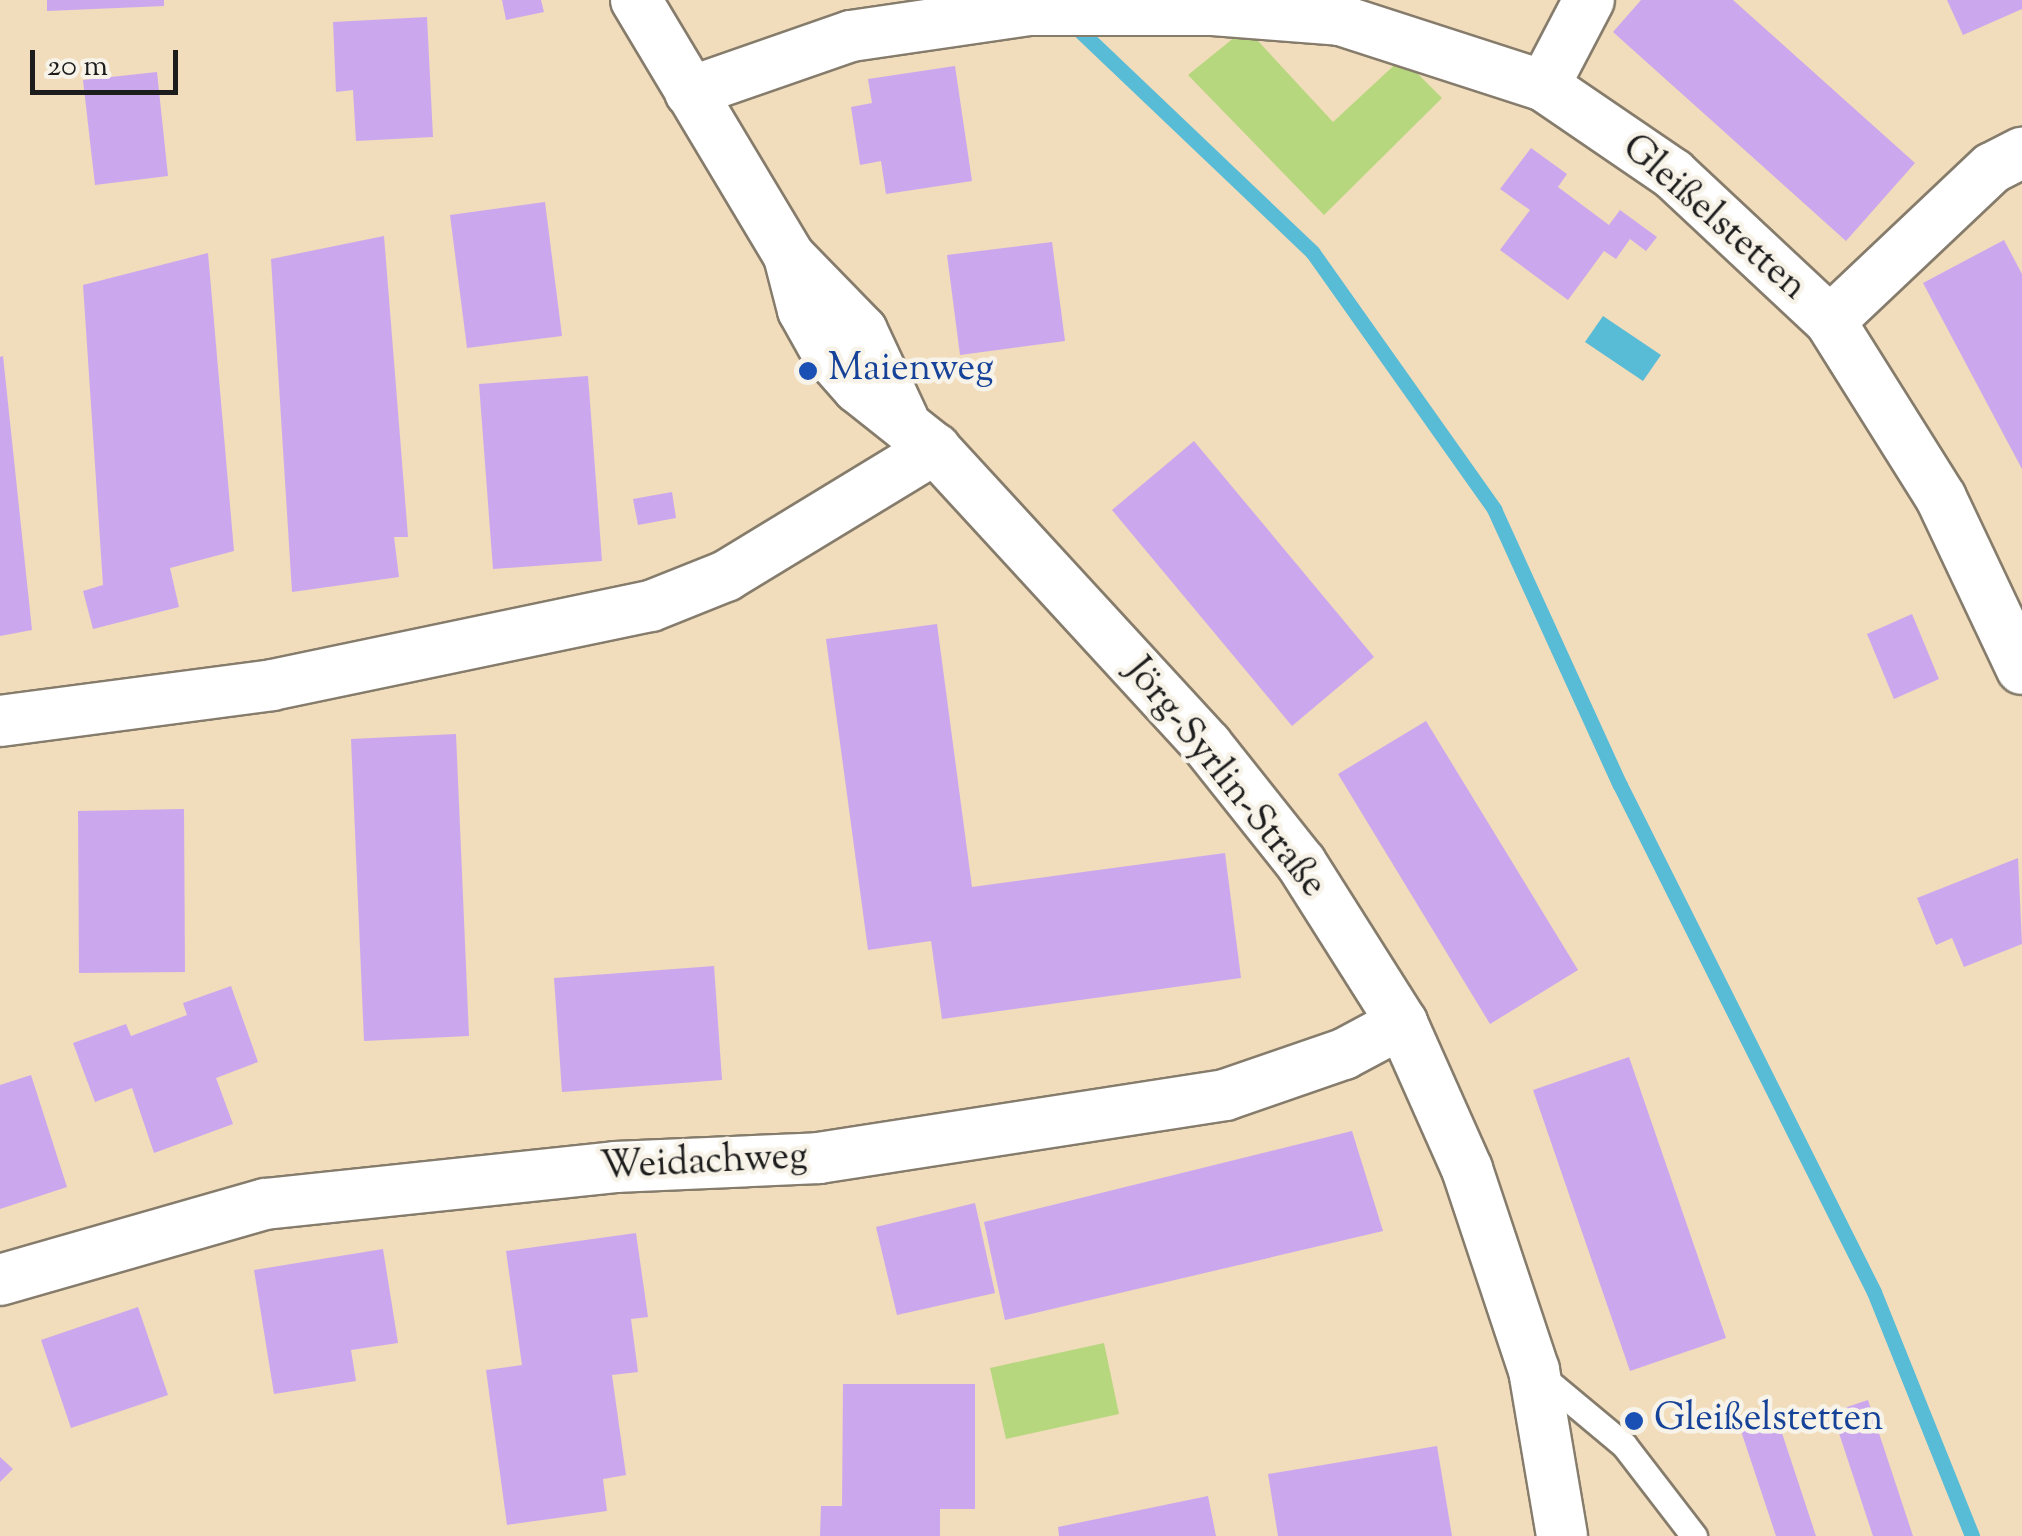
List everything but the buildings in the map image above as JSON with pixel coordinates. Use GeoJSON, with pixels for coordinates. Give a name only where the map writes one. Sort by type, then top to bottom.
{"type":"FeatureCollection","features":[{"type":"Feature","properties":{"kind":"street","name":"Jörg-Syrlin-Straße"},"geometry":{"type":"LineString","coordinates":[[636,0],[788,256],[862,331],[919,435],[1208,746],[1301,863],[1402,1023],[1467,1169],[1534,1370],[1562,1536]]}},
{"type":"Feature","properties":{"kind":"street"},"geometry":{"type":"LineString","coordinates":[[1544,86],[1589,0]]}},
{"type":"Feature","properties":{"kind":"street","name":"Gleißelstetten"},"geometry":{"type":"LineString","coordinates":[[690,92],[851,36],[1029,10],[1213,5],[1340,20],[1544,86],[1673,174],[1830,320],[2010,615],[2022,669]]}},
{"type":"Feature","properties":{"kind":"street","name":"Gleißelstetten"},"geometry":{"type":"LineString","coordinates":[[1830,320],[1992,168],[2022,153]]}},
{"type":"Feature","properties":{"kind":"street"},"geometry":{"type":"LineString","coordinates":[[0,721],[272,685],[650,606],[726,576],[919,435]]}},
{"type":"Feature","properties":{"kind":"street","name":"Weidachweg"},"geometry":{"type":"LineString","coordinates":[[0,1280],[265,1204],[615,1167],[820,1158],[1225,1094],[1344,1054],[1402,1023]]}},
{"type":"Feature","properties":{"kind":"lane"},"geometry":{"type":"LineString","coordinates":[[1534,1370],[1624,1445],[1694,1536]]}},
{"type":"Feature","properties":{"kind":"green space"},"geometry":{"type":"Polygon","coordinates":[[[1246,28],[1333,122],[1402,58],[1442,98],[1324,215],[1188,75],[1246,28]]]}},
{"type":"Feature","properties":{"kind":"green space"},"geometry":{"type":"Polygon","coordinates":[[[1104,1343],[1119,1414],[1006,1439],[990,1368],[1104,1343]]]}},
{"type":"Feature","properties":{"kind":"water"},"geometry":{"type":"Polygon","coordinates":[[[1603,316],[1661,355],[1643,381],[1585,342],[1603,316]]]}},
{"type":"Feature","properties":{"kind":"waterway"},"geometry":{"type":"LineString","coordinates":[[1076,27],[1313,253],[1494,509],[1620,785],[1874,1292],[1972,1536]]}},
{"type":"Feature","properties":{"kind":"place","name":"Maienweg"},"geometry":{"type":"Point","coordinates":[808,371]}},
{"type":"Feature","properties":{"kind":"place","name":"Gleißelstetten"},"geometry":{"type":"Point","coordinates":[1634,1421]}}]}
